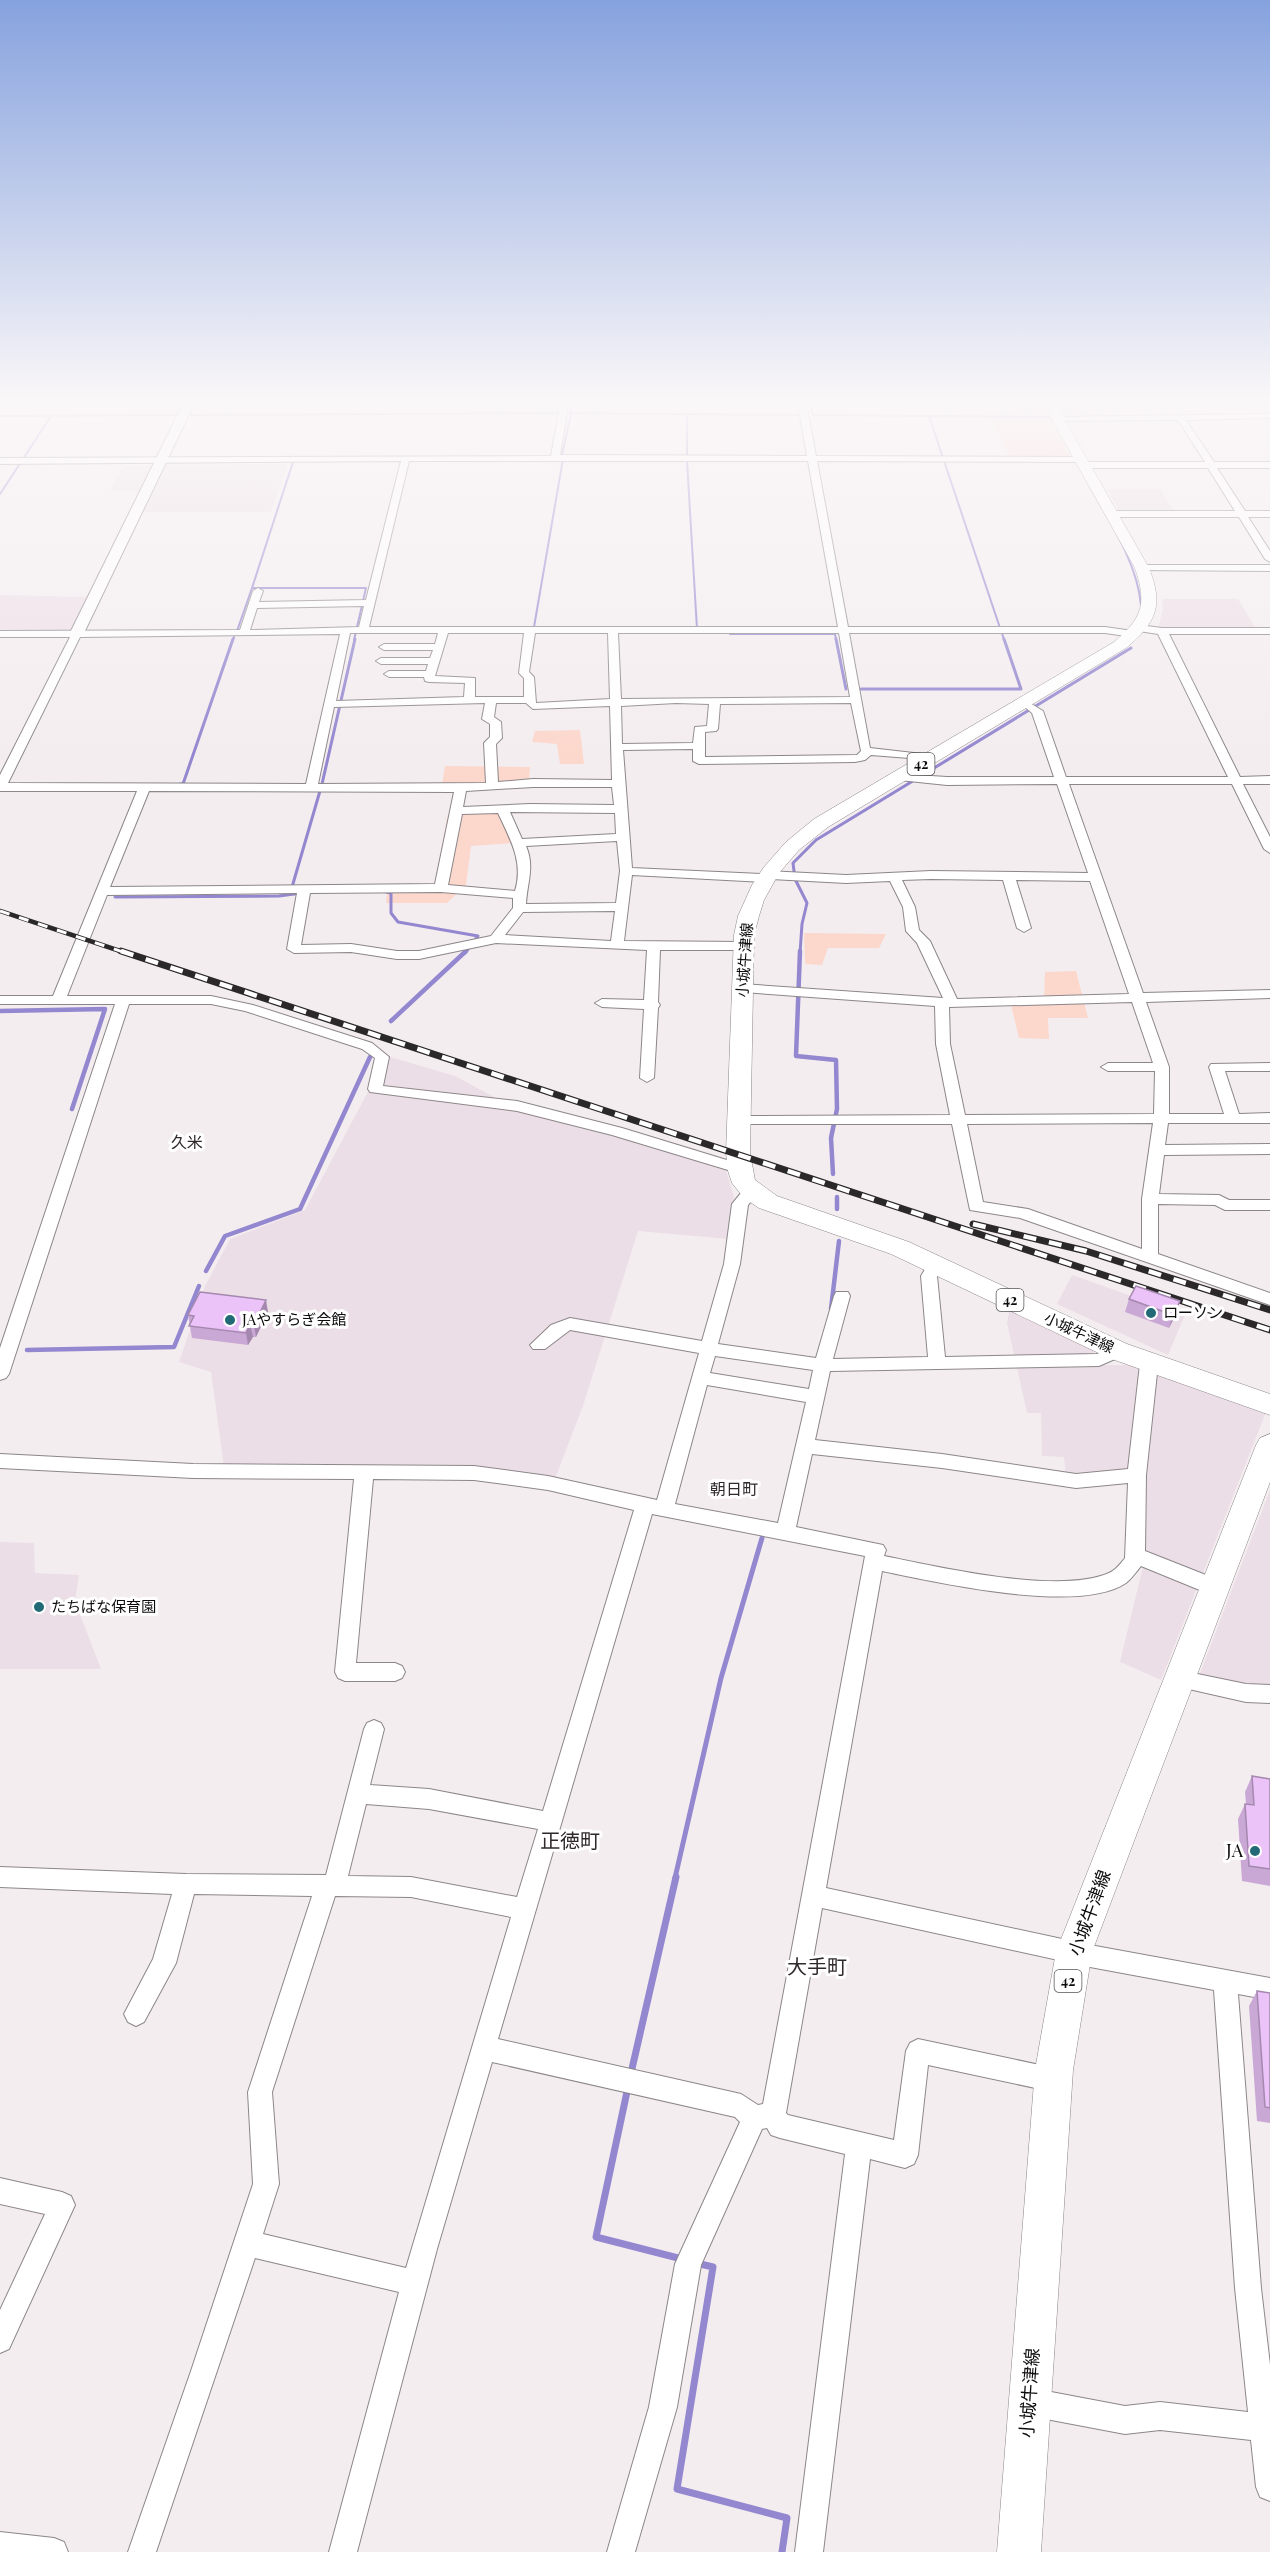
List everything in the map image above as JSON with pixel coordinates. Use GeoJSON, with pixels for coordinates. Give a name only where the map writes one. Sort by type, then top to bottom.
{"type":"FeatureCollection","features":[{"type":"Feature","properties":{"kind":"main road"},"geometry":{"type":"LineString","coordinates":[[1114,517],[1142,568],[1148,584],[1150,605],[1136,631]]}},
{"type":"Feature","properties":{"kind":"main road","name":"小城牛津線"},"geometry":{"type":"LineString","coordinates":[[738,1168],[743,946],[748,914],[766,877],[780,858],[806,834],[910,779],[931,758],[1030,706],[1136,631]]}},
{"type":"Feature","properties":{"kind":"main road"},"geometry":{"type":"LineString","coordinates":[[738,1168],[743,1185],[751,1192]]}},
{"type":"Feature","properties":{"kind":"main road","name":"小城牛津線"},"geometry":{"type":"LineString","coordinates":[[751,1192],[768,1202],[900,1248],[1118,1352],[1270,1405]]}},
{"type":"Feature","properties":{"kind":"main road","name":"小城牛津線"},"geometry":{"type":"LineString","coordinates":[[1019,2552],[1054,2080],[1061,2018],[1074,1952],[1270,1445]]}},
{"type":"Feature","properties":{"kind":"street"},"geometry":{"type":"LineString","coordinates":[[132,517],[0,787],[461,788],[533,783],[618,784]]}},
{"type":"Feature","properties":{"kind":"street"},"geometry":{"type":"LineString","coordinates":[[363,630],[392,517]]}},
{"type":"Feature","properties":{"kind":"street"},"geometry":{"type":"LineString","coordinates":[[823,517],[865,749],[931,758]]}},
{"type":"Feature","properties":{"kind":"street"},"geometry":{"type":"LineString","coordinates":[[1243,517],[1270,559]]}},
{"type":"Feature","properties":{"kind":"street"},"geometry":{"type":"LineString","coordinates":[[1142,568],[1270,568]]}},
{"type":"Feature","properties":{"kind":"street"},"geometry":{"type":"LineString","coordinates":[[244,633],[258,591]]}},
{"type":"Feature","properties":{"kind":"street"},"geometry":{"type":"LineString","coordinates":[[253,605],[370,603]]}},
{"type":"Feature","properties":{"kind":"street"},"geometry":{"type":"LineString","coordinates":[[0,634],[76,635],[346,630],[1270,631]]}},
{"type":"Feature","properties":{"kind":"street"},"geometry":{"type":"LineString","coordinates":[[311,788],[346,630]]}},
{"type":"Feature","properties":{"kind":"street"},"geometry":{"type":"LineString","coordinates":[[444,630],[429,679],[471,680],[469,700]]}},
{"type":"Feature","properties":{"kind":"street"},"geometry":{"type":"LineString","coordinates":[[530,630],[524,673],[529,677],[529,700],[533,706],[715,700],[856,700]]}},
{"type":"Feature","properties":{"kind":"street"},"geometry":{"type":"LineString","coordinates":[[613,630],[616,747],[626,871],[617,945]]}},
{"type":"Feature","properties":{"kind":"street"},"geometry":{"type":"LineString","coordinates":[[1162,631],[1270,849]]}},
{"type":"Feature","properties":{"kind":"street"},"geometry":{"type":"LineString","coordinates":[[384,647],[438,647]]}},
{"type":"Feature","properties":{"kind":"street"},"geometry":{"type":"LineString","coordinates":[[381,660],[434,661]]}},
{"type":"Feature","properties":{"kind":"street"},"geometry":{"type":"LineString","coordinates":[[389,674],[430,674]]}},
{"type":"Feature","properties":{"kind":"street"},"geometry":{"type":"LineString","coordinates":[[491,700],[488,719],[495,722],[496,738],[490,743],[492,786]]}},
{"type":"Feature","properties":{"kind":"street"},"geometry":{"type":"LineString","coordinates":[[329,704],[529,700]]}},
{"type":"Feature","properties":{"kind":"street"},"geometry":{"type":"LineString","coordinates":[[715,700],[712,729],[699,729],[699,760],[855,759],[861,758],[868,751]]}},
{"type":"Feature","properties":{"kind":"street"},"geometry":{"type":"LineString","coordinates":[[1030,706],[1062,780],[1162,1067],[1161,1119],[1150,1199],[1150,1256]]}},
{"type":"Feature","properties":{"kind":"street"},"geometry":{"type":"LineString","coordinates":[[616,747],[699,746]]}},
{"type":"Feature","properties":{"kind":"street"},"geometry":{"type":"LineString","coordinates":[[910,779],[1270,780]]}},
{"type":"Feature","properties":{"kind":"street"},"geometry":{"type":"LineString","coordinates":[[59,999],[144,788]]}},
{"type":"Feature","properties":{"kind":"street"},"geometry":{"type":"LineString","coordinates":[[441,888],[461,788]]}},
{"type":"Feature","properties":{"kind":"street"},"geometry":{"type":"LineString","coordinates":[[456,811],[621,809]]}},
{"type":"Feature","properties":{"kind":"street"},"geometry":{"type":"LineString","coordinates":[[496,939],[519,902],[525,879],[523,854],[503,810]]}},
{"type":"Feature","properties":{"kind":"street"},"geometry":{"type":"LineString","coordinates":[[518,843],[625,837]]}},
{"type":"Feature","properties":{"kind":"street"},"geometry":{"type":"LineString","coordinates":[[626,871],[766,877],[894,877],[932,874],[1097,877]]}},
{"type":"Feature","properties":{"kind":"street"},"geometry":{"type":"LineString","coordinates":[[1008,876],[1024,928]]}},
{"type":"Feature","properties":{"kind":"street"},"geometry":{"type":"LineString","coordinates":[[894,877],[909,907],[913,931],[923,941],[947,1002],[944,1044],[976,1206],[1022,1213],[1270,1299]]}},
{"type":"Feature","properties":{"kind":"street"},"geometry":{"type":"LineString","coordinates":[[103,891],[304,892],[441,888],[519,902],[622,907]]}},
{"type":"Feature","properties":{"kind":"street"},"geometry":{"type":"LineString","coordinates":[[304,892],[294,949],[351,948],[397,955],[419,955],[496,939],[617,945],[743,946]]}},
{"type":"Feature","properties":{"kind":"street"},"geometry":{"type":"LineString","coordinates":[[647,1078],[653,1005],[654,946]]}},
{"type":"Feature","properties":{"kind":"street"},"geometry":{"type":"LineString","coordinates":[[742,988],[947,1002],[1270,994]]}},
{"type":"Feature","properties":{"kind":"street"},"geometry":{"type":"LineString","coordinates":[[0,1374],[124,999]]}},
{"type":"Feature","properties":{"kind":"street"},"geometry":{"type":"LineString","coordinates":[[0,1000],[212,1000],[248,1008],[367,1046],[382,1057],[375,1089],[517,1106],[617,1131],[738,1168]]}},
{"type":"Feature","properties":{"kind":"street"},"geometry":{"type":"LineString","coordinates":[[602,1003],[653,1005]]}},
{"type":"Feature","properties":{"kind":"street"},"geometry":{"type":"LineString","coordinates":[[1108,1067],[1162,1067]]}},
{"type":"Feature","properties":{"kind":"street"},"geometry":{"type":"LineString","coordinates":[[1233,1119],[1216,1067],[1268,1067]]}},
{"type":"Feature","properties":{"kind":"street"},"geometry":{"type":"LineString","coordinates":[[740,1121],[810,1123],[836,1120],[1270,1118]]}},
{"type":"Feature","properties":{"kind":"street"},"geometry":{"type":"LineString","coordinates":[[1156,1150],[1270,1149]]}},
{"type":"Feature","properties":{"kind":"street"},"geometry":{"type":"LineString","coordinates":[[343,2552],[415,2283],[551,1822],[654,1507],[701,1378],[732,1264],[740,1204],[751,1192]]}},
{"type":"Feature","properties":{"kind":"street"},"geometry":{"type":"LineString","coordinates":[[1150,1199],[1219,1200],[1225,1205],[1270,1205]]}},
{"type":"Feature","properties":{"kind":"street"},"geometry":{"type":"LineString","coordinates":[[936,1264],[928,1276],[937,1363]]}},
{"type":"Feature","properties":{"kind":"street"},"geometry":{"type":"LineString","coordinates":[[785,1532],[816,1397],[819,1364],[842,1296]]}},
{"type":"Feature","properties":{"kind":"street"},"geometry":{"type":"LineString","coordinates":[[539,1345],[549,1339],[562,1325],[570,1324],[710,1349],[819,1364],[1099,1360],[1118,1352]]}},
{"type":"Feature","properties":{"kind":"street"},"geometry":{"type":"LineString","coordinates":[[875,1562],[1009,1586],[1091,1588],[1118,1579],[1135,1560],[1137,1476],[1149,1364]]}},
{"type":"Feature","properties":{"kind":"street"},"geometry":{"type":"LineString","coordinates":[[701,1378],[816,1397]]}},
{"type":"Feature","properties":{"kind":"street"},"geometry":{"type":"LineString","coordinates":[[805,1446],[942,1461],[1076,1481],[1137,1476]]}},
{"type":"Feature","properties":{"kind":"street"},"geometry":{"type":"LineString","coordinates":[[0,1461],[193,1471],[474,1473],[548,1483],[654,1507],[876,1550],[813,1896],[763,2117],[688,2264],[663,2407],[621,2552]]}},
{"type":"Feature","properties":{"kind":"street"},"geometry":{"type":"LineString","coordinates":[[364,1472],[345,1672],[395,1672]]}},
{"type":"Feature","properties":{"kind":"street"},"geometry":{"type":"LineString","coordinates":[[1135,1555],[1214,1587]]}},
{"type":"Feature","properties":{"kind":"street"},"geometry":{"type":"LineString","coordinates":[[1179,1679],[1246,1693],[1270,1694]]}},
{"type":"Feature","properties":{"kind":"street"},"geometry":{"type":"LineString","coordinates":[[142,2552],[266,2184],[260,2092],[330,1886],[374,1729]]}},
{"type":"Feature","properties":{"kind":"street"},"geometry":{"type":"LineString","coordinates":[[357,1794],[429,1799],[551,1822]]}},
{"type":"Feature","properties":{"kind":"street"},"geometry":{"type":"LineString","coordinates":[[0,1877],[186,1884],[411,1887],[526,1909]]}},
{"type":"Feature","properties":{"kind":"street"},"geometry":{"type":"LineString","coordinates":[[136,2014],[164,1963],[186,1884]]}},
{"type":"Feature","properties":{"kind":"street"},"geometry":{"type":"LineString","coordinates":[[813,1896],[1074,1952],[1270,1989]]}},
{"type":"Feature","properties":{"kind":"street"},"geometry":{"type":"LineString","coordinates":[[1225,1982],[1248,2288],[1262,2349],[1264,2428],[1270,2487]]}},
{"type":"Feature","properties":{"kind":"street"},"geometry":{"type":"LineString","coordinates":[[484,2049],[503,2051],[741,2106],[780,2126],[905,2155],[918,2051],[1054,2080]]}},
{"type":"Feature","properties":{"kind":"street"},"geometry":{"type":"LineString","coordinates":[[809,2552],[859,2145]]}},
{"type":"Feature","properties":{"kind":"street"},"geometry":{"type":"LineString","coordinates":[[0,2191],[62,2205],[0,2340]]}},
{"type":"Feature","properties":{"kind":"street"},"geometry":{"type":"LineString","coordinates":[[247,2243],[415,2283]]}},
{"type":"Feature","properties":{"kind":"street"},"geometry":{"type":"LineString","coordinates":[[1029,2402],[1125,2420],[1160,2416],[1264,2428]]}},
{"type":"Feature","properties":{"kind":"street"},"geometry":{"type":"LineString","coordinates":[[0,2546],[42,2551]]}},
{"type":"Feature","properties":{"kind":"shaded area"},"geometry":{"type":"Polygon","coordinates":[[[0,595],[88,597],[72,631],[67,633],[0,632],[0,595]]]}},
{"type":"Feature","properties":{"kind":"shaded area"},"geometry":{"type":"Polygon","coordinates":[[[1162,599],[1238,599],[1256,629],[1158,629],[1163,609],[1162,599]]]}},
{"type":"Feature","properties":{"kind":"shaded area"},"geometry":{"type":"Polygon","coordinates":[[[580,730],[584,764],[560,764],[557,744],[532,742],[535,731],[580,730]]]}},
{"type":"Feature","properties":{"kind":"shaded area"},"geometry":{"type":"Polygon","coordinates":[[[445,766],[530,767],[529,780],[442,785],[445,766]]]}},
{"type":"Feature","properties":{"kind":"shaded area"},"geometry":{"type":"Polygon","coordinates":[[[500,812],[512,843],[471,846],[466,885],[447,903],[386,903],[388,885],[435,884],[448,814],[500,812]]]}},
{"type":"Feature","properties":{"kind":"shaded area"},"geometry":{"type":"Polygon","coordinates":[[[804,933],[886,934],[879,948],[828,948],[822,965],[805,964],[804,933]]]}},
{"type":"Feature","properties":{"kind":"shaded area"},"geometry":{"type":"Polygon","coordinates":[[[1076,971],[1088,1018],[1048,1018],[1049,1039],[1019,1038],[1011,1005],[1044,1002],[1045,972],[1076,971]]]}},
{"type":"Feature","properties":{"kind":"shaded area"},"geometry":{"type":"Polygon","coordinates":[[[387,1056],[455,1076],[496,1098],[578,1116],[696,1149],[725,1167],[734,1197],[729,1239],[638,1231],[583,1406],[555,1479],[477,1468],[431,1466],[224,1467],[211,1372],[179,1362],[205,1286],[230,1239],[305,1210],[387,1056]]]}},
{"type":"Feature","properties":{"kind":"shaded area"},"geometry":{"type":"Polygon","coordinates":[[[1072,1275],[1185,1315],[1168,1355],[1057,1304],[1072,1275]]]}},
{"type":"Feature","properties":{"kind":"shaded area"},"geometry":{"type":"Polygon","coordinates":[[[1009,1311],[1093,1350],[1096,1365],[1131,1365],[1266,1412],[1161,1680],[1120,1662],[1143,1566],[1130,1472],[1066,1477],[1064,1457],[1042,1456],[1041,1413],[1027,1413],[1007,1323],[1009,1311]]]}},
{"type":"Feature","properties":{"kind":"shaded area"},"geometry":{"type":"Polygon","coordinates":[[[1270,1490],[1270,1690],[1197,1681],[1270,1490]]]}},
{"type":"Feature","properties":{"kind":"shaded area","name":"たちばな保育園"},"geometry":{"type":"Polygon","coordinates":[[[0,1542],[34,1543],[35,1573],[79,1575],[75,1601],[101,1669],[0,1669],[0,1542]]]}},
{"type":"Feature","properties":{"kind":"building"},"geometry":{"type":"Polygon","coordinates":[[[1136,1286],[1180,1301],[1173,1315],[1129,1299],[1136,1286]]]}},
{"type":"Feature","properties":{"kind":"building"},"geometry":{"type":"Polygon","coordinates":[[[200,1292],[266,1300],[254,1325],[250,1324],[246,1333],[189,1326],[194,1316],[188,1315],[200,1292]]]}},
{"type":"Feature","properties":{"kind":"building","name":"JA"},"geometry":{"type":"Polygon","coordinates":[[[1252,1776],[1270,1779],[1270,1869],[1249,1866],[1245,1804],[1254,1805],[1252,1776]]]}},
{"type":"Feature","properties":{"kind":"building"},"geometry":{"type":"Polygon","coordinates":[[[1257,1991],[1270,1993],[1270,2108],[1265,2107],[1257,1991]]]}},
{"type":"Feature","properties":{"kind":"waterway"},"geometry":{"type":"LineString","coordinates":[[252,588],[275,517]]}},
{"type":"Feature","properties":{"kind":"waterway"},"geometry":{"type":"LineString","coordinates":[[534,627],[553,517]]}},
{"type":"Feature","properties":{"kind":"waterway"},"geometry":{"type":"LineString","coordinates":[[690,517],[697,629]]}},
{"type":"Feature","properties":{"kind":"waterway"},"geometry":{"type":"LineString","coordinates":[[963,517],[1000,628]]}},
{"type":"Feature","properties":{"kind":"waterway"},"geometry":{"type":"LineString","coordinates":[[1107,517],[1129,560],[1139,589],[1141,605]]}},
{"type":"Feature","properties":{"kind":"waterway"},"geometry":{"type":"LineString","coordinates":[[237,631],[252,588]]}},
{"type":"Feature","properties":{"kind":"waterway"},"geometry":{"type":"LineString","coordinates":[[252,588],[366,588],[354,640]]}},
{"type":"Feature","properties":{"kind":"waterway"},"geometry":{"type":"LineString","coordinates":[[1002,633],[1004,640]]}},
{"type":"Feature","properties":{"kind":"waterway"},"geometry":{"type":"LineString","coordinates":[[730,634],[835,634],[836,640]]}},
{"type":"Feature","properties":{"kind":"waterway"},"geometry":{"type":"LineString","coordinates":[[180,784],[183,784],[233,639]]}},
{"type":"Feature","properties":{"kind":"waterway"},"geometry":{"type":"LineString","coordinates":[[290,894],[322,784],[355,639]]}},
{"type":"Feature","properties":{"kind":"waterway"},"geometry":{"type":"LineString","coordinates":[[836,639],[846,689]]}},
{"type":"Feature","properties":{"kind":"waterway"},"geometry":{"type":"LineString","coordinates":[[861,689],[1021,689],[1004,639]]}},
{"type":"Feature","properties":{"kind":"waterway"},"geometry":{"type":"LineString","coordinates":[[800,953],[802,924],[807,903],[795,879],[793,863],[816,840],[1131,648]]}},
{"type":"Feature","properties":{"kind":"waterway"},"geometry":{"type":"LineString","coordinates":[[382,891],[391,893],[391,913],[398,922],[478,936],[465,953]]}},
{"type":"Feature","properties":{"kind":"waterway"},"geometry":{"type":"LineString","coordinates":[[115,897],[279,896],[302,893]]}},
{"type":"Feature","properties":{"kind":"waterway"},"geometry":{"type":"LineString","coordinates":[[391,1021],[466,951]]}},
{"type":"Feature","properties":{"kind":"waterway"},"geometry":{"type":"LineString","coordinates":[[800,951],[796,1056],[836,1060],[837,1109],[831,1138],[833,1174]]}},
{"type":"Feature","properties":{"kind":"waterway"},"geometry":{"type":"LineString","coordinates":[[0,1011],[105,1009],[72,1109]]}},
{"type":"Feature","properties":{"kind":"waterway"},"geometry":{"type":"LineString","coordinates":[[206,1271],[225,1236],[300,1209],[370,1057]]}},
{"type":"Feature","properties":{"kind":"waterway"},"geometry":{"type":"LineString","coordinates":[[837,1197],[837,1209]]}},
{"type":"Feature","properties":{"kind":"waterway"},"geometry":{"type":"LineString","coordinates":[[831,1309],[839,1241]]}},
{"type":"Feature","properties":{"kind":"waterway"},"geometry":{"type":"LineString","coordinates":[[27,1350],[174,1347],[199,1286]]}},
{"type":"Feature","properties":{"kind":"waterway"},"geometry":{"type":"LineString","coordinates":[[675,1878],[721,1678],[762,1538]]}},
{"type":"Feature","properties":{"kind":"waterway"},"geometry":{"type":"LineString","coordinates":[[631,2073],[676,1877]]}},
{"type":"Feature","properties":{"kind":"waterway"},"geometry":{"type":"LineString","coordinates":[[628,2087],[596,2237],[682,2259]]}},
{"type":"Feature","properties":{"kind":"waterway"},"geometry":{"type":"LineString","coordinates":[[696,2263],[713,2267],[677,2489],[787,2518],[782,2552]]}},
{"type":"Feature","properties":{"kind":"railway"},"geometry":{"type":"LineString","coordinates":[[0,911],[126,953]]}},
{"type":"Feature","properties":{"kind":"railway"},"geometry":{"type":"LineString","coordinates":[[121,951],[1270,1330]]}},
{"type":"Feature","properties":{"kind":"railway"},"geometry":{"type":"LineString","coordinates":[[973,1224],[1086,1251],[1270,1310]]}},
{"type":"Feature","properties":{"kind":"place","name":"ローソン"},"geometry":{"type":"Point","coordinates":[1151,1313]}},
{"type":"Feature","properties":{"kind":"place","name":"JAやすらぎ会館"},"geometry":{"type":"Point","coordinates":[230,1320]}},
{"type":"Feature","properties":{"kind":"place","name":"たちばな保育園"},"geometry":{"type":"Point","coordinates":[39,1607]}},
{"type":"Feature","properties":{"kind":"place","name":"JA"},"geometry":{"type":"Point","coordinates":[1255,1851]}},
{"type":"Feature","properties":{"kind":"district","name":"久米"},"geometry":{"type":"Point","coordinates":[187,1142]}},
{"type":"Feature","properties":{"kind":"district","name":"朝日町"},"geometry":{"type":"Point","coordinates":[734,1489]}},
{"type":"Feature","properties":{"kind":"district","name":"正徳町"},"geometry":{"type":"Point","coordinates":[570,1841]}},
{"type":"Feature","properties":{"kind":"district","name":"大手町"},"geometry":{"type":"Point","coordinates":[817,1967]}}]}
